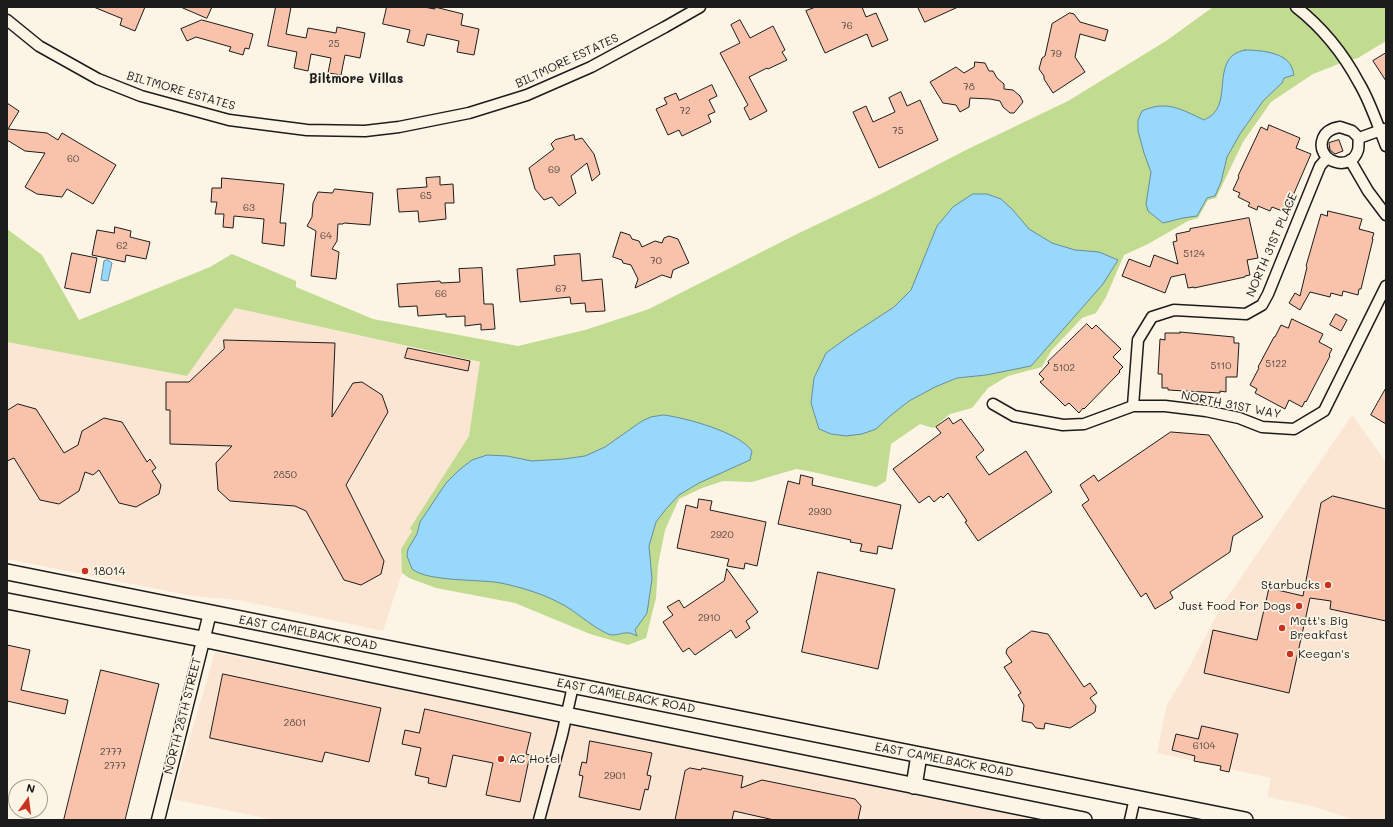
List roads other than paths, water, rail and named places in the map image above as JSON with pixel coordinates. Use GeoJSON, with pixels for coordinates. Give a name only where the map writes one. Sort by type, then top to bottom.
{"type":"FeatureCollection","features":[{"type":"Feature","properties":{"kind":"main road","name":"EAST CAMELBACK ROAD"},"geometry":{"type":"LineString","coordinates":[[7,572],[1245,820]]}},
{"type":"Feature","properties":{"kind":"main road"},"geometry":{"type":"LineString","coordinates":[[7,601],[202,639],[566,715],[1084,820]]}},
{"type":"Feature","properties":{"kind":"main road"},"geometry":{"type":"LineString","coordinates":[[914,786],[919,755]]}},
{"type":"Feature","properties":{"kind":"street","name":"BILTMORE ESTATES"},"geometry":{"type":"LineString","coordinates":[[7,20],[39,46],[98,79],[141,96],[229,120],[306,130],[365,130],[399,128],[469,114],[527,95],[591,67],[700,7]]}},
{"type":"Feature","properties":{"kind":"street"},"geometry":{"type":"LineString","coordinates":[[1296,7],[1307,15],[1338,49],[1360,84],[1383,129],[1386,146]]}},
{"type":"Feature","properties":{"kind":"street"},"geometry":{"type":"LineString","coordinates":[[1340,127],[1347,128],[1359,138],[1356,155],[1350,160],[1340,163],[1332,161],[1327,158],[1322,151],[1324,136],[1329,130],[1340,127]]}},
{"type":"Feature","properties":{"kind":"street"},"geometry":{"type":"LineString","coordinates":[[1359,138],[1383,129]]}},
{"type":"Feature","properties":{"kind":"street","name":"NORTH 31ST PLACE"},"geometry":{"type":"LineString","coordinates":[[1133,406],[1138,340],[1152,317],[1174,310],[1246,314],[1262,305],[1268,294],[1320,166],[1327,158]]}},
{"type":"Feature","properties":{"kind":"street"},"geometry":{"type":"LineString","coordinates":[[1350,160],[1368,191],[1386,215]]}},
{"type":"Feature","properties":{"kind":"street","name":"NORTH 31ST WAY"},"geometry":{"type":"LineString","coordinates":[[1133,406],[1165,406],[1206,411],[1239,418],[1262,427],[1294,429],[1324,411],[1386,286]]}},
{"type":"Feature","properties":{"kind":"street"},"geometry":{"type":"LineString","coordinates":[[993,404],[1014,416],[1063,425],[1084,424],[1133,406]]}},
{"type":"Feature","properties":{"kind":"street","name":"NORTH 28TH STREET"},"geometry":{"type":"LineString","coordinates":[[158,820],[202,639],[210,613]]}},
{"type":"Feature","properties":{"kind":"street"},"geometry":{"type":"LineString","coordinates":[[539,820],[572,686]]}},
{"type":"Feature","properties":{"kind":"street"},"geometry":{"type":"LineString","coordinates":[[1130,820],[1136,798]]}},
{"type":"Feature","properties":{"kind":"water"},"geometry":{"type":"Polygon","coordinates":[[[1245,50],[1271,53],[1283,58],[1288,61],[1293,69],[1294,75],[1284,78],[1282,83],[1263,101],[1240,134],[1227,157],[1221,182],[1215,196],[1207,198],[1197,216],[1163,223],[1148,211],[1146,204],[1151,172],[1138,131],[1138,120],[1142,111],[1159,106],[1173,107],[1181,109],[1204,120],[1213,114],[1219,106],[1223,77],[1228,60],[1235,54],[1245,50]]]}},
{"type":"Feature","properties":{"kind":"water"},"geometry":{"type":"Polygon","coordinates":[[[973,194],[987,194],[1001,199],[1012,209],[1029,229],[1052,243],[1075,250],[1099,252],[1118,260],[1103,284],[1031,366],[986,375],[957,378],[935,387],[909,401],[876,429],[862,434],[846,436],[831,434],[819,429],[811,403],[814,378],[826,353],[894,307],[911,290],[937,226],[953,207],[973,194]]]}},
{"type":"Feature","properties":{"kind":"water"},"geometry":{"type":"Polygon","coordinates":[[[108,260],[112,263],[108,281],[101,280],[104,261],[108,260]]]}},
{"type":"Feature","properties":{"kind":"water"},"geometry":{"type":"Polygon","coordinates":[[[664,415],[685,419],[724,432],[745,444],[752,451],[750,460],[699,483],[679,495],[656,522],[649,546],[652,579],[647,613],[635,630],[637,636],[629,633],[614,635],[608,634],[572,610],[543,595],[527,590],[501,583],[430,576],[412,569],[407,556],[408,549],[417,534],[420,522],[446,483],[472,460],[487,455],[507,456],[532,461],[585,456],[605,447],[642,421],[651,417],[664,415]]]}},
{"type":"Feature","properties":{"kind":"place","name":"18014"},"geometry":{"type":"Point","coordinates":[85,571]}},
{"type":"Feature","properties":{"kind":"place","name":"Starbucks"},"geometry":{"type":"Point","coordinates":[1328,585]}},
{"type":"Feature","properties":{"kind":"place","name":"Just Food For Dogs"},"geometry":{"type":"Point","coordinates":[1299,606]}},
{"type":"Feature","properties":{"kind":"place","name":"Matt's Big Breakfast"},"geometry":{"type":"Point","coordinates":[1282,628]}},
{"type":"Feature","properties":{"kind":"place","name":"Keegan's"},"geometry":{"type":"Point","coordinates":[1290,654]}},
{"type":"Feature","properties":{"kind":"place","name":"AC Hotel"},"geometry":{"type":"Point","coordinates":[501,759]}},
{"type":"Feature","properties":{"kind":"district","name":"Biltmore Villas"},"geometry":{"type":"Point","coordinates":[356,79]}}]}
